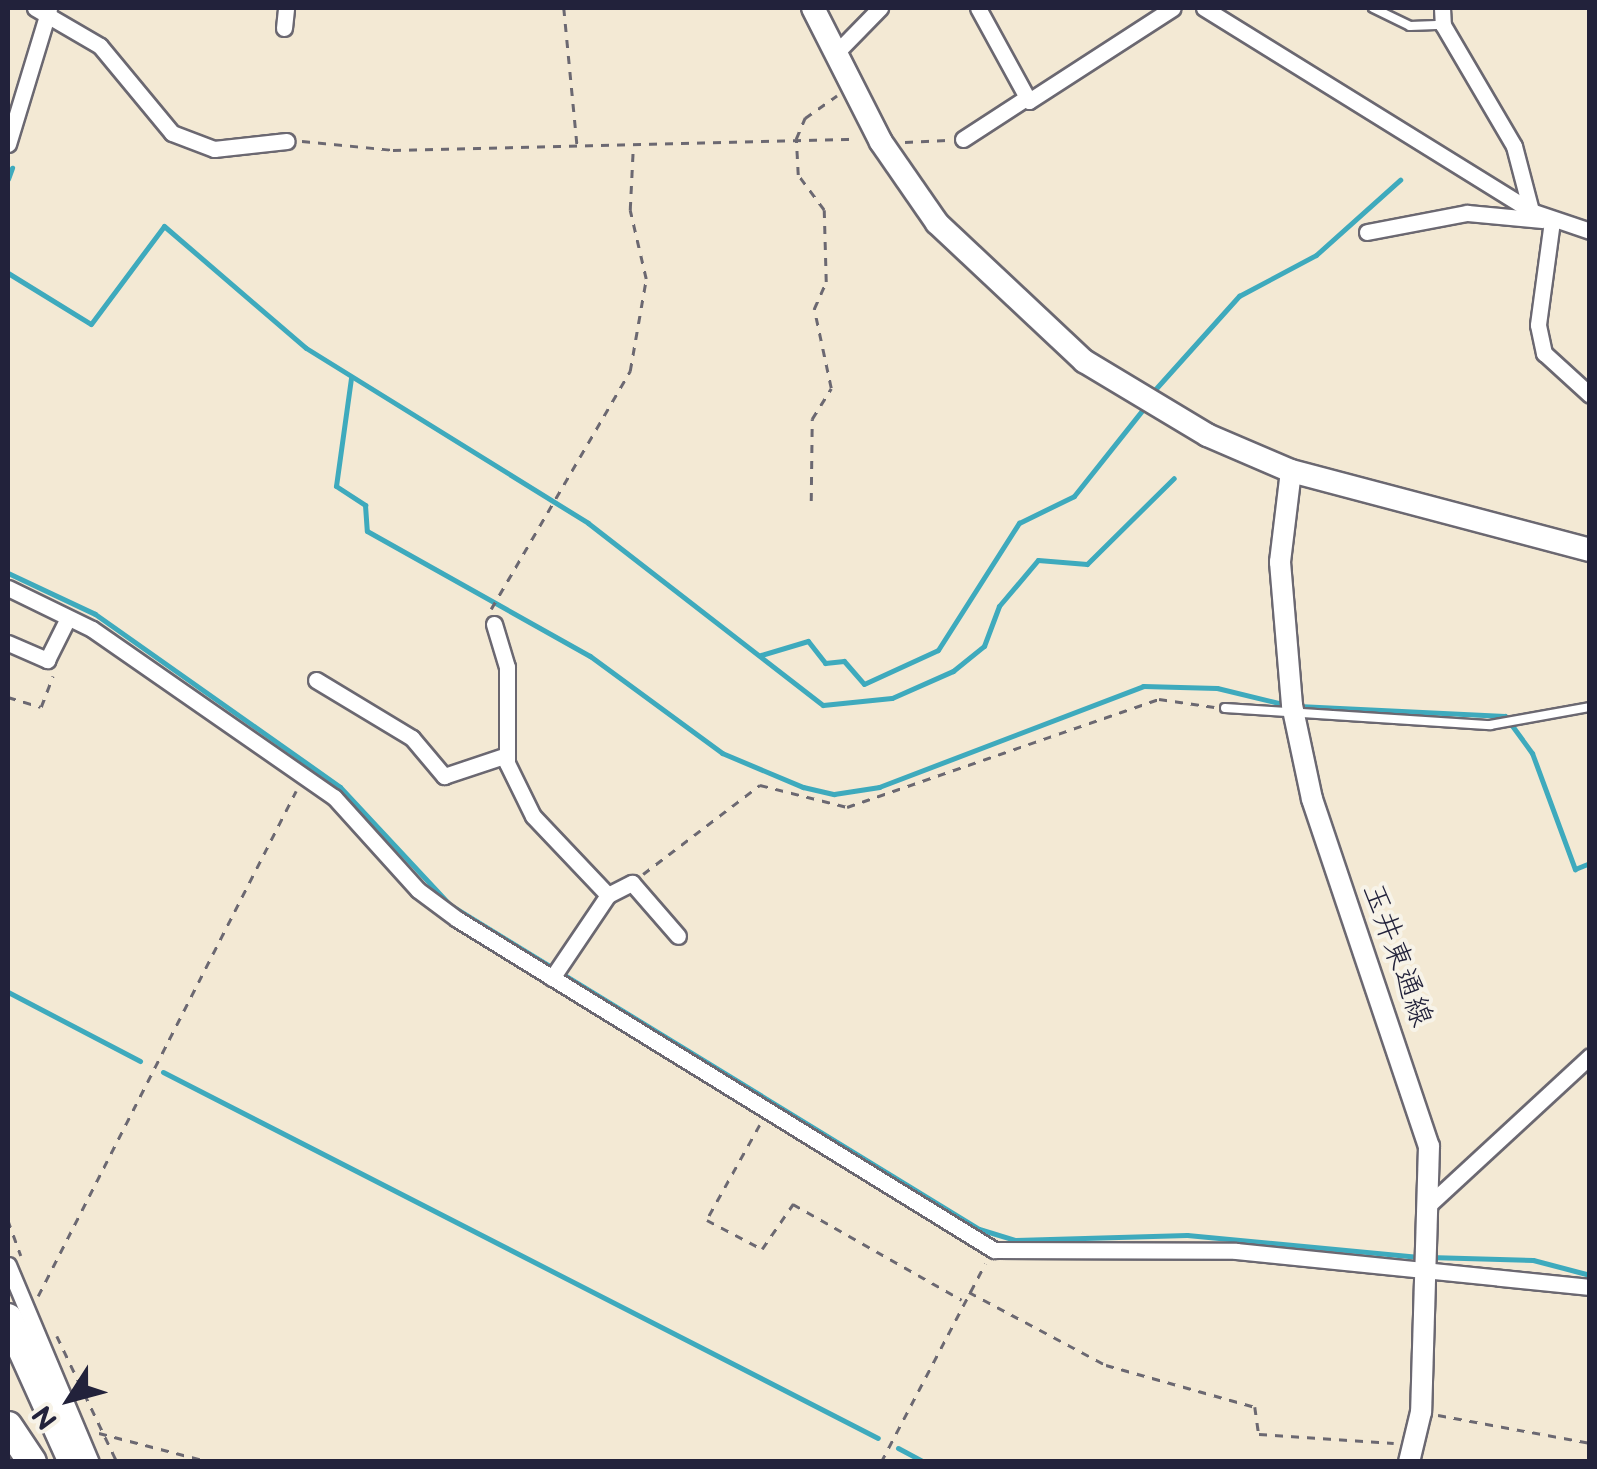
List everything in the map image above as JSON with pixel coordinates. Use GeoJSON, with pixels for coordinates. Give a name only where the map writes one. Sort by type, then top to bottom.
{"type":"FeatureCollection","features":[{"type":"Feature","properties":{"kind":"highway"},"geometry":{"type":"LineString","coordinates":[[8,1318],[71,1444]]}},
{"type":"Feature","properties":{"kind":"main road"},"geometry":{"type":"LineString","coordinates":[[813,8],[881,142],[980,270],[1084,361],[1207,435],[1291,471],[1590,550]]}},
{"type":"Feature","properties":{"kind":"street"},"geometry":{"type":"LineString","coordinates":[[284,28],[286,8]]}},
{"type":"Feature","properties":{"kind":"street"},"geometry":{"type":"LineString","coordinates":[[834,55],[880,8]]}},
{"type":"Feature","properties":{"kind":"street"},"geometry":{"type":"LineString","coordinates":[[978,8],[1023,100]]}},
{"type":"Feature","properties":{"kind":"street"},"geometry":{"type":"LineString","coordinates":[[963,138],[1173,8]]}},
{"type":"Feature","properties":{"kind":"street"},"geometry":{"type":"LineString","coordinates":[[1204,8],[1552,221]]}},
{"type":"Feature","properties":{"kind":"street"},"geometry":{"type":"LineString","coordinates":[[1442,8],[1443,25],[1499,114],[1531,211]]}},
{"type":"Feature","properties":{"kind":"street"},"geometry":{"type":"LineString","coordinates":[[8,144],[43,10],[100,46],[172,133],[214,149],[287,141]]}},
{"type":"Feature","properties":{"kind":"street"},"geometry":{"type":"LineString","coordinates":[[1367,232],[1468,213],[1552,221],[1590,231]]}},
{"type":"Feature","properties":{"kind":"street"},"geometry":{"type":"LineString","coordinates":[[1552,221],[1541,340],[1561,374],[1590,396]]}},
{"type":"Feature","properties":{"kind":"street","name":"玉井東通線"},"geometry":{"type":"LineString","coordinates":[[1291,471],[1280,562],[1294,715],[1360,952],[1414,1084],[1432,1202],[1422,1412],[1412,1453]]}},
{"type":"Feature","properties":{"kind":"street"},"geometry":{"type":"LineString","coordinates":[[8,588],[68,618],[303,776],[418,890],[994,1250],[1236,1251],[1430,1263],[1590,1286]]}},
{"type":"Feature","properties":{"kind":"street"},"geometry":{"type":"LineString","coordinates":[[8,644],[47,660],[68,618]]}},
{"type":"Feature","properties":{"kind":"street"},"geometry":{"type":"LineString","coordinates":[[494,624],[507,667],[506,755],[533,816],[608,894]]}},
{"type":"Feature","properties":{"kind":"street"},"geometry":{"type":"LineString","coordinates":[[316,680],[412,738],[444,776],[506,755]]}},
{"type":"Feature","properties":{"kind":"street"},"geometry":{"type":"LineString","coordinates":[[552,977],[608,894],[632,883],[678,936]]}},
{"type":"Feature","properties":{"kind":"street"},"geometry":{"type":"LineString","coordinates":[[1432,1202],[1590,1056]]}},
{"type":"Feature","properties":{"kind":"street"},"geometry":{"type":"LineString","coordinates":[[8,1265],[71,1444],[92,1462]]}},
{"type":"Feature","properties":{"kind":"lane"},"geometry":{"type":"LineString","coordinates":[[1373,8],[1410,26],[1443,25]]}},
{"type":"Feature","properties":{"kind":"lane"},"geometry":{"type":"LineString","coordinates":[[1225,708],[1490,725],[1590,707]]}},
{"type":"Feature","properties":{"kind":"path"},"geometry":{"type":"LineString","coordinates":[[564,8],[577,145]]}},
{"type":"Feature","properties":{"kind":"path"},"geometry":{"type":"LineString","coordinates":[[811,501],[812,419],[831,388],[814,309],[826,282],[824,210],[798,175],[796,139],[805,118],[850,86]]}},
{"type":"Feature","properties":{"kind":"path"},"geometry":{"type":"LineString","coordinates":[[287,141],[393,150],[577,145],[634,148],[796,139],[881,142],[963,138]]}},
{"type":"Feature","properties":{"kind":"path"},"geometry":{"type":"LineString","coordinates":[[494,624],[500,586],[630,371],[646,279],[630,210],[634,148]]}},
{"type":"Feature","properties":{"kind":"path"},"geometry":{"type":"LineString","coordinates":[[632,883],[760,785],[847,807],[1159,699],[1225,708]]}},
{"type":"Feature","properties":{"kind":"path"},"geometry":{"type":"LineString","coordinates":[[37,1297],[303,776]]}},
{"type":"Feature","properties":{"kind":"path"},"geometry":{"type":"LineString","coordinates":[[768,1110],[708,1220],[762,1249],[793,1204],[962,1300]]}},
{"type":"Feature","properties":{"kind":"path"},"geometry":{"type":"LineString","coordinates":[[8,1220],[25,1266]]}},
{"type":"Feature","properties":{"kind":"path"},"geometry":{"type":"LineString","coordinates":[[881,1462],[962,1300],[994,1250]]}},
{"type":"Feature","properties":{"kind":"path"},"geometry":{"type":"LineString","coordinates":[[31,1282],[45,1314]]}},
{"type":"Feature","properties":{"kind":"path"},"geometry":{"type":"LineString","coordinates":[[968,1292],[1106,1365],[1254,1407],[1260,1434],[1412,1453]]}},
{"type":"Feature","properties":{"kind":"path"},"geometry":{"type":"LineString","coordinates":[[54,1331],[117,1462]]}},
{"type":"Feature","properties":{"kind":"path"},"geometry":{"type":"LineString","coordinates":[[1422,1412],[1590,1443]]}},
{"type":"Feature","properties":{"kind":"path"},"geometry":{"type":"LineString","coordinates":[[71,1444],[104,1433],[210,1462]]}},
{"type":"Feature","properties":{"kind":"waterway"},"geometry":{"type":"LineString","coordinates":[[8,179],[12,168]]}},
{"type":"Feature","properties":{"kind":"waterway"},"geometry":{"type":"LineString","coordinates":[[1151,394],[1239,296],[1316,255],[1400,180]]}},
{"type":"Feature","properties":{"kind":"waterway"},"geometry":{"type":"LineString","coordinates":[[8,273],[91,324],[164,226],[306,348],[588,523],[823,705],[892,698],[953,671],[984,646],[999,606],[1038,560],[1087,564],[1174,478]]}},
{"type":"Feature","properties":{"kind":"waterway"},"geometry":{"type":"LineString","coordinates":[[351,378],[336,486],[365,505],[367,531],[590,656],[722,753],[803,787],[834,794],[879,787],[1143,686],[1217,688],[1287,705]]}},
{"type":"Feature","properties":{"kind":"waterway"},"geometry":{"type":"LineString","coordinates":[[761,655],[808,641],[825,663],[844,661],[864,684],[938,650],[1019,523],[1074,496],[1144,408]]}},
{"type":"Feature","properties":{"kind":"waterway"},"geometry":{"type":"LineString","coordinates":[[8,573],[95,614],[340,787],[450,905],[979,1229],[1016,1240],[1187,1235],[1419,1257]]}},
{"type":"Feature","properties":{"kind":"waterway"},"geometry":{"type":"LineString","coordinates":[[1298,706],[1505,716],[1532,753],[1575,869],[1590,863]]}},
{"type":"Feature","properties":{"kind":"waterway"},"geometry":{"type":"LineString","coordinates":[[8,992],[140,1061]]}},
{"type":"Feature","properties":{"kind":"waterway"},"geometry":{"type":"LineString","coordinates":[[163,1072],[878,1438]]}},
{"type":"Feature","properties":{"kind":"waterway"},"geometry":{"type":"LineString","coordinates":[[1429,1257],[1533,1260],[1590,1275]]}},
{"type":"Feature","properties":{"kind":"waterway"},"geometry":{"type":"LineString","coordinates":[[898,1448],[924,1462]]}}]}
